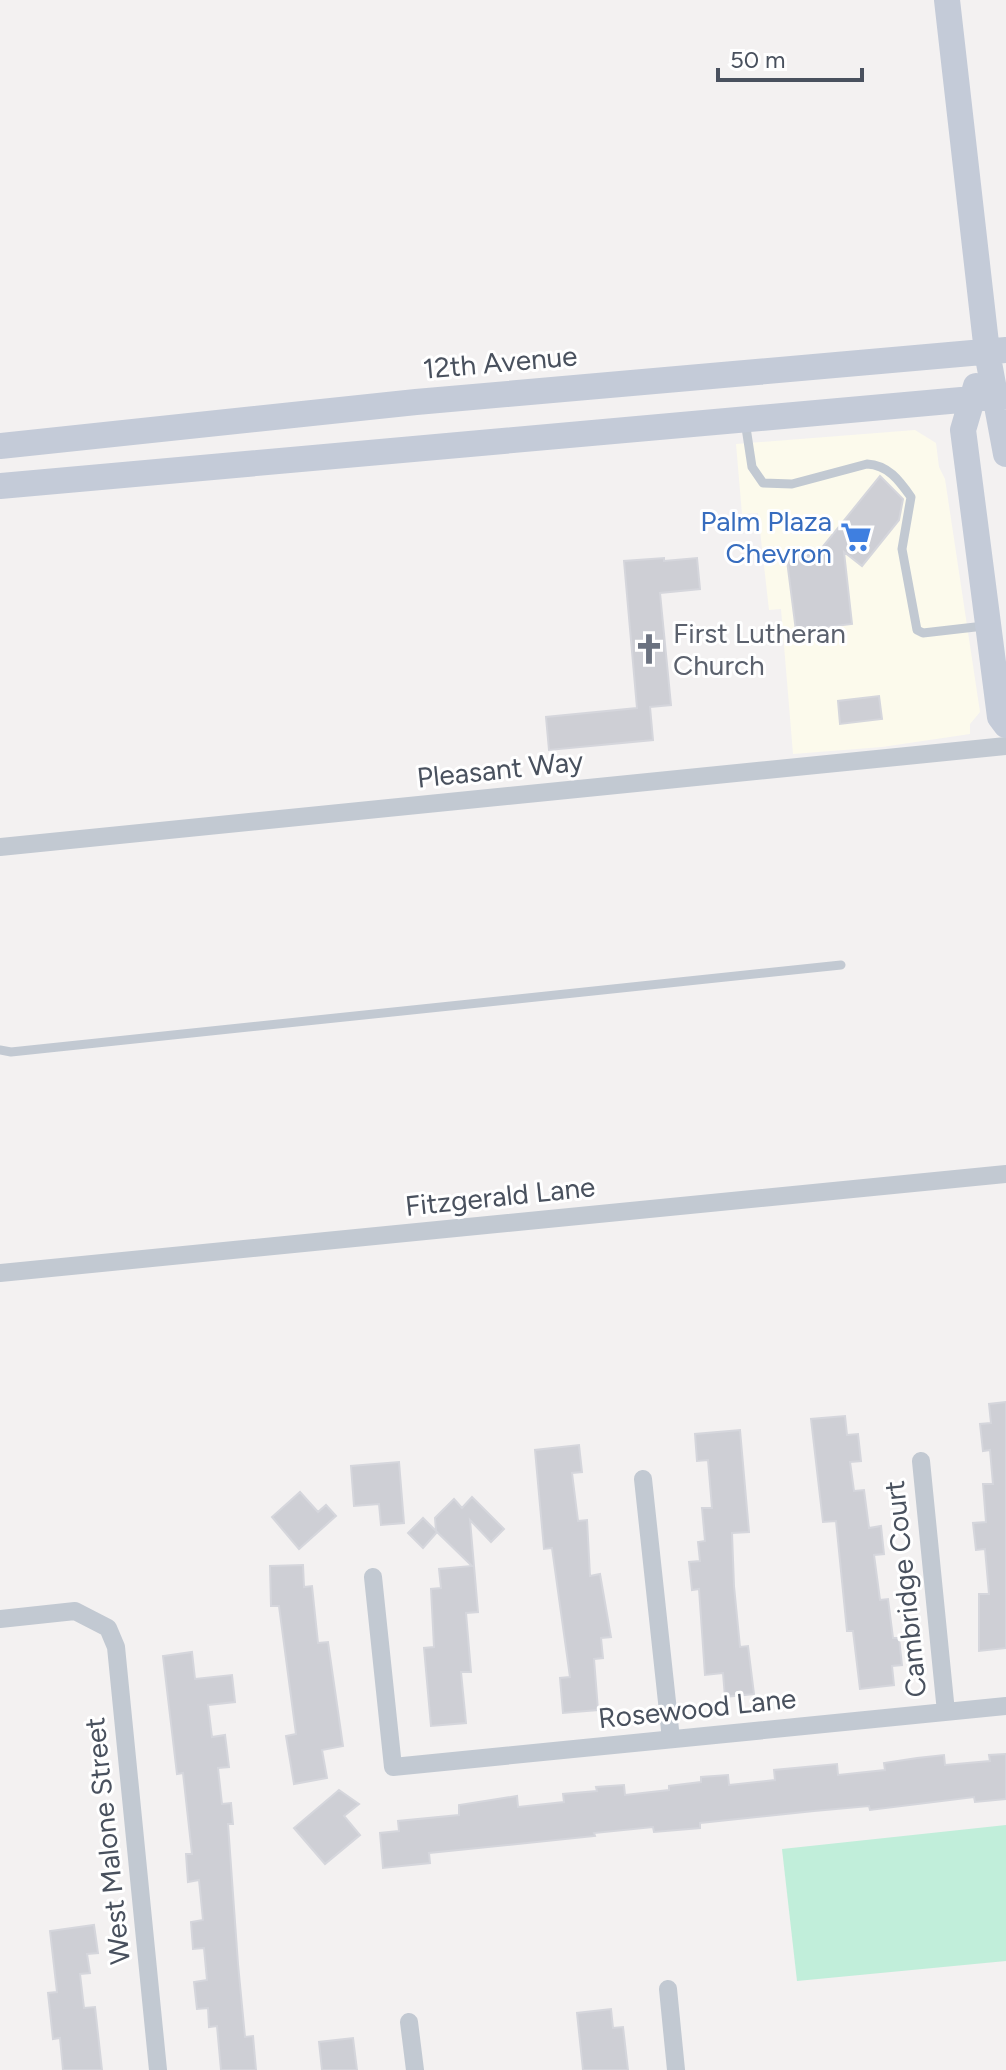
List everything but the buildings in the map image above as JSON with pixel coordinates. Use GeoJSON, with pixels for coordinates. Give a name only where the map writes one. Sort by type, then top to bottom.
{"type":"FeatureCollection","features":[{"type":"Feature","properties":{"kind":"main road"},"geometry":{"type":"LineString","coordinates":[[947,0],[996,351],[992,397],[1006,454]]}},
{"type":"Feature","properties":{"kind":"main road","name":"12th Avenue"},"geometry":{"type":"LineString","coordinates":[[0,446],[416,402],[996,351]]}},
{"type":"Feature","properties":{"kind":"main road"},"geometry":{"type":"LineString","coordinates":[[0,486],[992,397]]}},
{"type":"Feature","properties":{"kind":"main road"},"geometry":{"type":"LineString","coordinates":[[992,397],[963,430],[1000,717],[1006,725]]}},
{"type":"Feature","properties":{"kind":"street","name":"Pleasant Way"},"geometry":{"type":"LineString","coordinates":[[0,847],[1006,746]]}},
{"type":"Feature","properties":{"kind":"street","name":"Fitzgerald Lane"},"geometry":{"type":"LineString","coordinates":[[0,1273],[1006,1174]]}},
{"type":"Feature","properties":{"kind":"street","name":"Cambridge Court"},"geometry":{"type":"LineString","coordinates":[[921,1461],[946,1712]]}},
{"type":"Feature","properties":{"kind":"street"},"geometry":{"type":"LineString","coordinates":[[643,1479],[671,1739]]}},
{"type":"Feature","properties":{"kind":"street","name":"Rosewood Lane"},"geometry":{"type":"LineString","coordinates":[[373,1577],[393,1767],[1006,1706]]}},
{"type":"Feature","properties":{"kind":"street","name":"West Malone Street"},"geometry":{"type":"LineString","coordinates":[[0,1619],[75,1611],[108,1628],[116,1647],[158,2070]]}},
{"type":"Feature","properties":{"kind":"street"},"geometry":{"type":"LineString","coordinates":[[668,1989],[676,2070]]}},
{"type":"Feature","properties":{"kind":"street"},"geometry":{"type":"LineString","coordinates":[[409,2022],[415,2070]]}},
{"type":"Feature","properties":{"kind":"lane"},"geometry":{"type":"LineString","coordinates":[[744,418],[752,467],[763,483],[792,484],[867,464],[878,465],[898,478],[911,497],[902,549],[917,630],[923,633],[988,626]]}},
{"type":"Feature","properties":{"kind":"lane"},"geometry":{"type":"LineString","coordinates":[[0,1050],[11,1052],[841,965]]}},
{"type":"Feature","properties":{"kind":"shaded area"},"geometry":{"type":"Polygon","coordinates":[[[915,430],[936,443],[939,467],[945,479],[980,712],[970,724],[970,734],[882,747],[793,754],[781,609],[769,610],[758,513],[742,514],[736,444],[915,430]]]}},
{"type":"Feature","properties":{"kind":"green space"},"geometry":{"type":"Polygon","coordinates":[[[1006,1825],[1006,1961],[797,1981],[782,1849],[1006,1825]]]}},
{"type":"Feature","properties":{"kind":"place","name":"Palm Plaza Chevron"},"geometry":{"type":"Point","coordinates":[856,537]}},
{"type":"Feature","properties":{"kind":"place","name":"First Lutheran Church"},"geometry":{"type":"Point","coordinates":[649,649]}}]}
